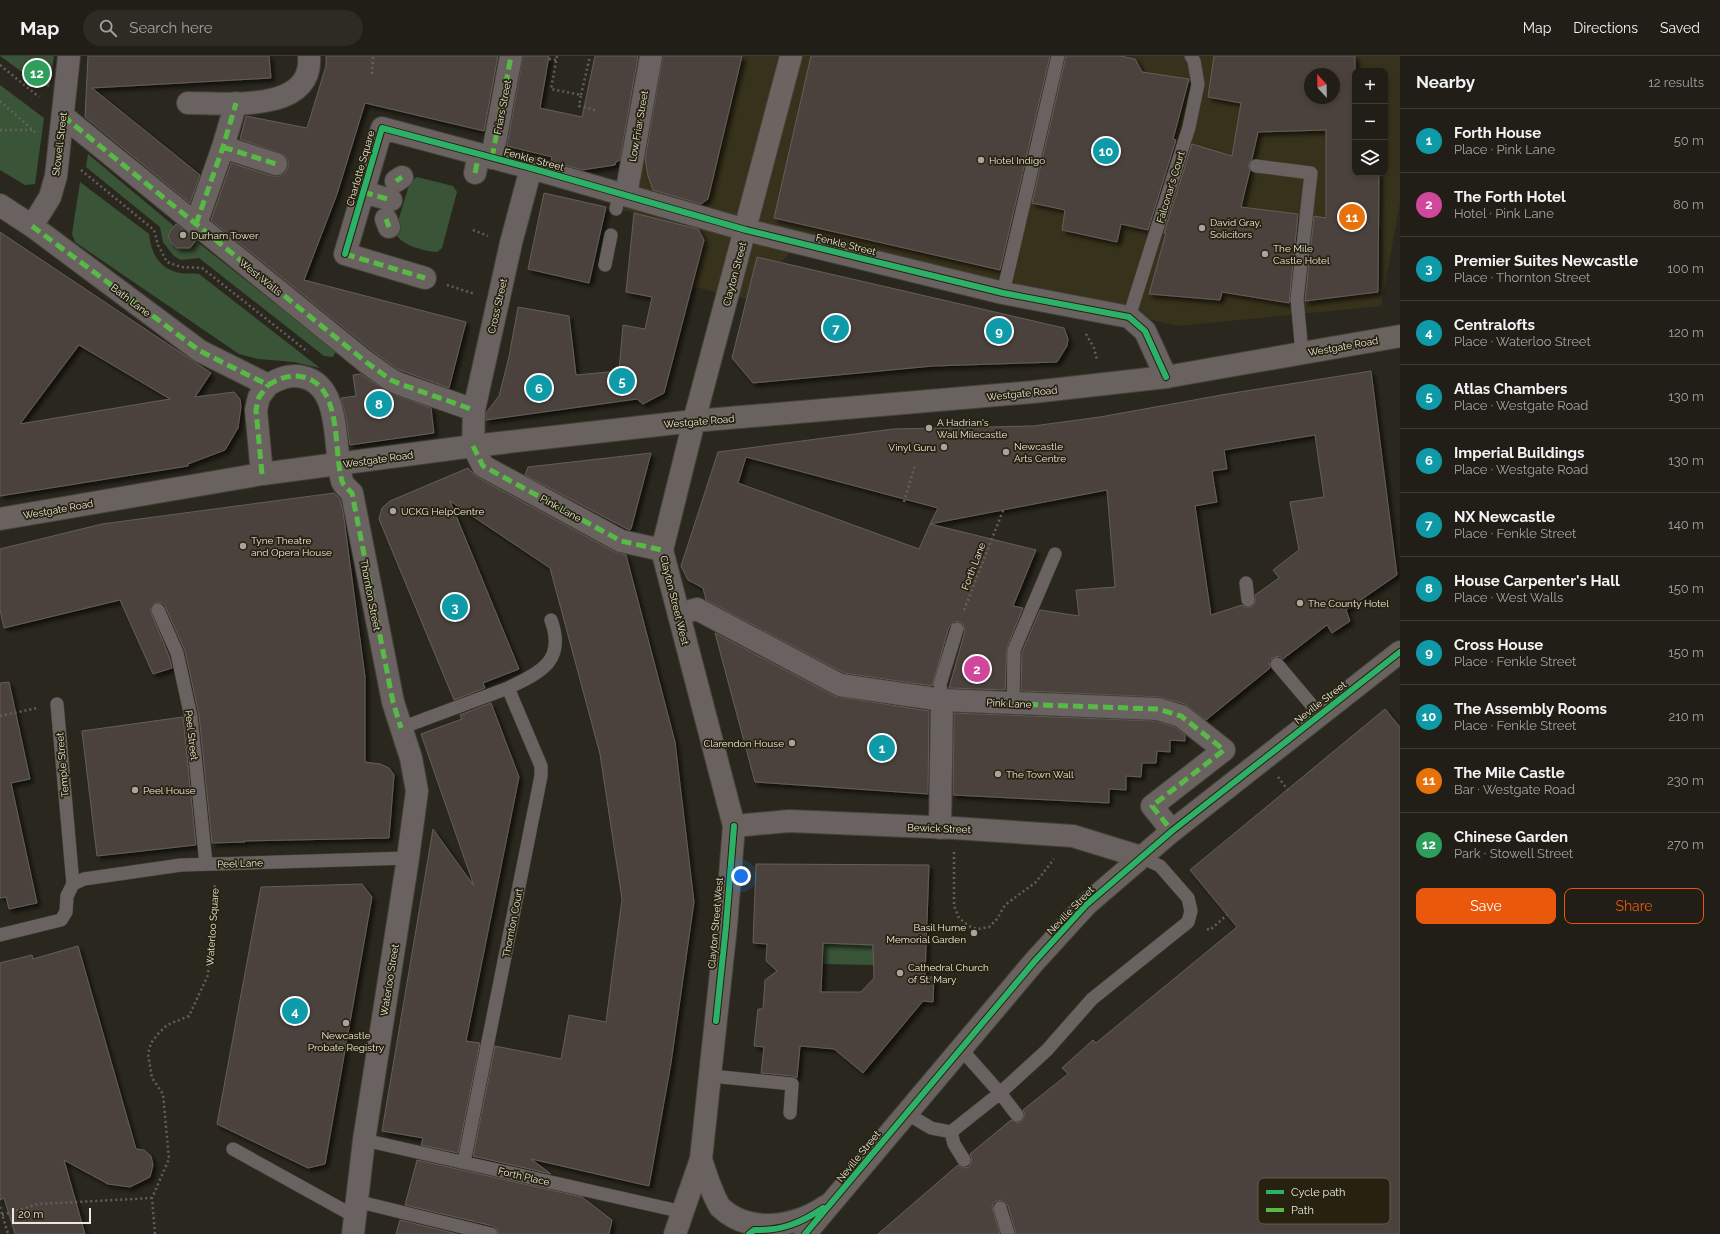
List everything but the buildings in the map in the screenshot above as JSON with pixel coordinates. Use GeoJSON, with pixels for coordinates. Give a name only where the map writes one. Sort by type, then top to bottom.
{"type":"FeatureCollection","features":[{"type":"Feature","properties":{"kind":"main road","name":"Westgate Road"},"geometry":{"type":"LineString","coordinates":[[0,519],[262,474],[473,446],[694,421],[932,402],[1166,377],[1400,336]]}},
{"type":"Feature","properties":{"kind":"main road","name":"Clayton Street West"},"geometry":{"type":"LineString","coordinates":[[675,1234],[702,1159],[734,826],[662,550],[694,421]]}},
{"type":"Feature","properties":{"kind":"main road","name":"Neville Street"},"geometry":{"type":"LineString","coordinates":[[805,1234],[1034,962],[1086,905],[1172,831],[1400,652]]}},
{"type":"Feature","properties":{"kind":"street","name":"Stowell Street"},"geometry":{"type":"LineString","coordinates":[[32,226],[50,197],[56,176],[69,56]]}},
{"type":"Feature","properties":{"kind":"street"},"geometry":{"type":"LineString","coordinates":[[188,102],[236,103],[267,101],[281,97],[295,90],[303,82],[308,74],[309,56]]}},
{"type":"Feature","properties":{"kind":"street","name":"Friars Street"},"geometry":{"type":"LineString","coordinates":[[482,162],[511,56]]}},
{"type":"Feature","properties":{"kind":"street","name":"Low Friar Street"},"geometry":{"type":"LineString","coordinates":[[620,199],[651,56]]}},
{"type":"Feature","properties":{"kind":"street","name":"Clayton Street"},"geometry":{"type":"LineString","coordinates":[[694,421],[746,230],[790,56]]}},
{"type":"Feature","properties":{"kind":"street"},"geometry":{"type":"LineString","coordinates":[[196,224],[223,147],[236,103]]}},
{"type":"Feature","properties":{"kind":"street","name":"West Walls"},"geometry":{"type":"LineString","coordinates":[[63,116],[391,380],[474,410]]}},
{"type":"Feature","properties":{"kind":"street","name":"Charlotte Square"},"geometry":{"type":"LineString","coordinates":[[425,278],[345,254],[382,128],[482,162]]}},
{"type":"Feature","properties":{"kind":"street"},"geometry":{"type":"LineString","coordinates":[[223,147],[276,164]]}},
{"type":"Feature","properties":{"kind":"street","name":"Fenkle Street"},"geometry":{"type":"LineString","coordinates":[[482,162],[531,168],[620,199],[1002,293],[1129,318],[1145,331],[1166,377]]}},
{"type":"Feature","properties":{"kind":"street","name":"Cross Street"},"geometry":{"type":"LineString","coordinates":[[473,446],[474,410],[498,301],[531,168]]}},
{"type":"Feature","properties":{"kind":"street"},"geometry":{"type":"LineString","coordinates":[[363,192],[393,201]]}},
{"type":"Feature","properties":{"kind":"street","name":"Bath Lane"},"geometry":{"type":"LineString","coordinates":[[0,205],[32,226],[200,351],[268,385]]}},
{"type":"Feature","properties":{"kind":"street"},"geometry":{"type":"LineString","coordinates":[[262,474],[256,410],[260,397],[268,385],[288,376],[307,378],[322,388],[330,404],[340,464]]}},
{"type":"Feature","properties":{"kind":"street","name":"Pink Lane"},"geometry":{"type":"LineString","coordinates":[[473,446],[483,466],[621,541],[662,550]]}},
{"type":"Feature","properties":{"kind":"street","name":"Thornton Street"},"geometry":{"type":"LineString","coordinates":[[340,464],[342,482],[352,493],[393,702],[401,728]]}},
{"type":"Feature","properties":{"kind":"street","name":"Pink Lane"},"geometry":{"type":"LineString","coordinates":[[679,614],[697,609],[840,685],[942,700],[1158,709],[1181,716],[1224,750],[1152,806],[1172,831]]}},
{"type":"Feature","properties":{"kind":"street"},"geometry":{"type":"LineString","coordinates":[[942,700],[947,828]]}},
{"type":"Feature","properties":{"kind":"street","name":"Waterloo Street"},"geometry":{"type":"LineString","coordinates":[[354,1217],[364,1140],[417,791],[411,758],[401,728]]}},
{"type":"Feature","properties":{"kind":"street","name":"Bewick Street"},"geometry":{"type":"LineString","coordinates":[[734,826],[789,821],[947,828],[1073,836],[1141,857]]}},
{"type":"Feature","properties":{"kind":"street","name":"Clayton Street West"},"geometry":{"type":"LineString","coordinates":[[702,1159],[710,1186],[721,1208],[738,1224],[754,1230],[768,1231],[786,1228],[805,1220],[835,1200]]}},
{"type":"Feature","properties":{"kind":"lane"},"geometry":{"type":"LineString","coordinates":[[1002,293],[1058,56]]}},
{"type":"Feature","properties":{"kind":"lane","name":"Falconar's Court"},"geometry":{"type":"LineString","coordinates":[[1129,318],[1189,127],[1198,84],[1194,61],[1191,56]]}},
{"type":"Feature","properties":{"kind":"lane"},"geometry":{"type":"LineString","coordinates":[[1256,166],[1311,173],[1297,299],[1302,353]]}},
{"type":"Feature","properties":{"kind":"lane"},"geometry":{"type":"LineString","coordinates":[[605,265],[611,235]]}},
{"type":"Feature","properties":{"kind":"lane"},"geometry":{"type":"LineString","coordinates":[[1013,704],[1014,650],[1056,554]]}},
{"type":"Feature","properties":{"kind":"lane"},"geometry":{"type":"LineString","coordinates":[[1246,583],[1248,600]]}},
{"type":"Feature","properties":{"kind":"lane","name":"Peel Street"},"geometry":{"type":"LineString","coordinates":[[158,610],[177,653],[191,718],[211,864]]}},
{"type":"Feature","properties":{"kind":"lane"},"geometry":{"type":"LineString","coordinates":[[401,728],[508,688],[532,677],[543,669],[552,657],[556,645],[556,634],[551,620]]}},
{"type":"Feature","properties":{"kind":"lane"},"geometry":{"type":"LineString","coordinates":[[942,700],[940,684],[957,629]]}},
{"type":"Feature","properties":{"kind":"lane"},"geometry":{"type":"LineString","coordinates":[[1277,664],[1320,715]]}},
{"type":"Feature","properties":{"kind":"lane","name":"Thornton Court"},"geometry":{"type":"LineString","coordinates":[[464,1162],[541,776],[537,756],[508,688]]}},
{"type":"Feature","properties":{"kind":"lane","name":"Temple Street"},"geometry":{"type":"LineString","coordinates":[[57,704],[73,884]]}},
{"type":"Feature","properties":{"kind":"lane"},"geometry":{"type":"LineString","coordinates":[[906,1113],[931,1128],[951,1132],[1000,1093],[1047,1050],[1092,1000],[1188,922],[1191,911],[1188,898],[1160,866],[1141,857]]}},
{"type":"Feature","properties":{"kind":"lane","name":"Peel Lane"},"geometry":{"type":"LineString","coordinates":[[73,884],[84,879],[181,865],[408,858]]}},
{"type":"Feature","properties":{"kind":"lane"},"geometry":{"type":"LineString","coordinates":[[0,935],[61,920],[66,912],[67,896],[73,884]]}},
{"type":"Feature","properties":{"kind":"lane"},"geometry":{"type":"LineString","coordinates":[[961,1048],[1017,1115]]}},
{"type":"Feature","properties":{"kind":"lane"},"geometry":{"type":"LineString","coordinates":[[711,1076],[792,1084],[790,1113]]}},
{"type":"Feature","properties":{"kind":"lane"},"geometry":{"type":"LineString","coordinates":[[951,1132],[954,1144],[964,1160]]}},
{"type":"Feature","properties":{"kind":"lane","name":"Forth Place"},"geometry":{"type":"LineString","coordinates":[[364,1140],[683,1212]]}},
{"type":"Feature","properties":{"kind":"lane"},"geometry":{"type":"LineString","coordinates":[[233,1149],[354,1217],[491,1234]]}},
{"type":"Feature","properties":{"kind":"lane"},"geometry":{"type":"LineString","coordinates":[[1000,1208],[1008,1234]]}},
{"type":"Feature","properties":{"kind":"path"},"geometry":{"type":"LineString","coordinates":[[372,74],[373,56]]}},
{"type":"Feature","properties":{"kind":"path"},"geometry":{"type":"LineString","coordinates":[[557,56],[552,89],[581,95]]}},
{"type":"Feature","properties":{"kind":"path"},"geometry":{"type":"LineString","coordinates":[[590,56],[579,106],[595,110]]}},
{"type":"Feature","properties":{"kind":"path"},"geometry":{"type":"LineString","coordinates":[[549,59],[556,60]]}},
{"type":"Feature","properties":{"kind":"path"},"geometry":{"type":"LineString","coordinates":[[0,64],[45,102]]}},
{"type":"Feature","properties":{"kind":"path"},"geometry":{"type":"LineString","coordinates":[[0,101],[59,153],[150,225],[154,230],[158,245],[167,262],[181,266],[202,268],[308,352]]}},
{"type":"Feature","properties":{"kind":"path"},"geometry":{"type":"LineString","coordinates":[[0,130],[33,130]]}},
{"type":"Feature","properties":{"kind":"path"},"geometry":{"type":"LineString","coordinates":[[425,278],[498,301]]}},
{"type":"Feature","properties":{"kind":"path"},"geometry":{"type":"LineString","coordinates":[[1069,306],[1094,348],[1102,384]]}},
{"type":"Feature","properties":{"kind":"path"},"geometry":{"type":"LineString","coordinates":[[904,502],[915,465]]}},
{"type":"Feature","properties":{"kind":"path"},"geometry":{"type":"LineString","coordinates":[[0,716],[57,704]]}},
{"type":"Feature","properties":{"kind":"path"},"geometry":{"type":"LineString","coordinates":[[947,828],[954,906],[960,918],[969,926],[977,929],[989,927],[997,919],[1005,905],[1036,882]]}},
{"type":"Feature","properties":{"kind":"path"},"geometry":{"type":"LineString","coordinates":[[2,1215],[38,1204],[152,1198]]}},
{"type":"Feature","properties":{"kind":"path"},"geometry":{"type":"LineString","coordinates":[[0,1207],[8,1234]]}},
{"type":"Feature","properties":{"kind":"shaded area"},"geometry":{"type":"Polygon","coordinates":[[[645,56],[1400,56],[1400,203],[1381,306],[1178,326],[802,240],[746,299],[650,277],[659,219],[621,210],[645,56]]]}},
{"type":"Feature","properties":{"kind":"green space"},"geometry":{"type":"Polygon","coordinates":[[[0,56],[54,56],[49,87],[40,85],[0,56]]]}},
{"type":"Feature","properties":{"kind":"green space"},"geometry":{"type":"Polygon","coordinates":[[[0,85],[44,118],[35,184],[25,185],[0,170],[0,85]]]}},
{"type":"Feature","properties":{"kind":"green space"},"geometry":{"type":"Polygon","coordinates":[[[88,154],[174,226],[169,234],[170,240],[175,247],[179,249],[188,248],[196,241],[336,351],[333,357],[324,356],[199,258],[181,260],[174,256],[163,242],[160,227],[86,167],[88,154]]]}},
{"type":"Feature","properties":{"kind":"green space"},"geometry":{"type":"Polygon","coordinates":[[[417,177],[453,186],[457,192],[442,248],[437,252],[419,249],[406,244],[397,236],[395,231],[410,182],[417,177]]]}},
{"type":"Feature","properties":{"kind":"green space"},"geometry":{"type":"Polygon","coordinates":[[[80,182],[149,234],[154,254],[161,264],[180,273],[199,274],[320,368],[294,362],[258,359],[239,354],[75,242],[72,234],[80,182]]]}},
{"type":"Feature","properties":{"kind":"green space"},"geometry":{"type":"Polygon","coordinates":[[[823,943],[897,945],[874,965],[822,964],[823,943]]]}},
{"type":"Feature","properties":{"kind":"marked path"},"geometry":{"type":"LineString","coordinates":[[492,158],[511,56]]}},
{"type":"Feature","properties":{"kind":"marked path"},"geometry":{"type":"LineString","coordinates":[[196,224],[223,147],[236,103]]}},
{"type":"Feature","properties":{"kind":"marked path"},"geometry":{"type":"LineString","coordinates":[[63,116],[366,362],[391,380],[474,410]]}},
{"type":"Feature","properties":{"kind":"marked path"},"geometry":{"type":"LineString","coordinates":[[223,147],[276,164]]}},
{"type":"Feature","properties":{"kind":"marked path"},"geometry":{"type":"LineString","coordinates":[[475,173],[479,154]]}},
{"type":"Feature","properties":{"kind":"marked path"},"geometry":{"type":"LineString","coordinates":[[396,181],[402,177]]}},
{"type":"Feature","properties":{"kind":"marked path"},"geometry":{"type":"LineString","coordinates":[[363,192],[391,200]]}},
{"type":"Feature","properties":{"kind":"marked path"},"geometry":{"type":"LineString","coordinates":[[386,219],[389,227]]}},
{"type":"Feature","properties":{"kind":"marked path"},"geometry":{"type":"LineString","coordinates":[[32,226],[200,351],[268,385],[285,377],[298,376],[316,383],[325,393],[331,406],[334,421],[339,468],[342,481],[352,493],[393,702],[401,728]]}},
{"type":"Feature","properties":{"kind":"marked path"},"geometry":{"type":"LineString","coordinates":[[345,254],[425,278]]}},
{"type":"Feature","properties":{"kind":"marked path"},"geometry":{"type":"LineString","coordinates":[[262,474],[256,410],[259,397],[268,385]]}},
{"type":"Feature","properties":{"kind":"marked path"},"geometry":{"type":"LineString","coordinates":[[473,446],[483,466],[621,541],[662,550]]}},
{"type":"Feature","properties":{"kind":"marked path"},"geometry":{"type":"LineString","coordinates":[[1013,704],[1158,709],[1181,716],[1224,750],[1152,806],[1172,831]]}},
{"type":"Feature","properties":{"kind":"cycle path"},"geometry":{"type":"LineString","coordinates":[[345,254],[382,128],[531,168],[746,230],[1003,293],[1129,317],[1145,331],[1166,377]]}},
{"type":"Feature","properties":{"kind":"cycle path"},"geometry":{"type":"LineString","coordinates":[[805,1234],[1034,962],[1086,905],[1172,831],[1400,652]]}},
{"type":"Feature","properties":{"kind":"cycle path"},"geometry":{"type":"LineString","coordinates":[[716,1021],[726,926],[734,826]]}},
{"type":"Feature","properties":{"kind":"cycle path"},"geometry":{"type":"LineString","coordinates":[[749,1234],[754,1230],[773,1229],[799,1222],[823,1208]]}},
{"type":"Feature","properties":{"kind":"place","name":"Chinese Garden"},"geometry":{"type":"Point","coordinates":[37,73]}},
{"type":"Feature","properties":{"kind":"place","name":"The Assembly Rooms"},"geometry":{"type":"Point","coordinates":[1106,151]}},
{"type":"Feature","properties":{"kind":"place","name":"Hotel Indigo"},"geometry":{"type":"Point","coordinates":[981,160]}},
{"type":"Feature","properties":{"kind":"place","name":"The Mile Castle"},"geometry":{"type":"Point","coordinates":[1352,217]}},
{"type":"Feature","properties":{"kind":"place","name":"David Gray, Solicitors"},"geometry":{"type":"Point","coordinates":[1202,228]}},
{"type":"Feature","properties":{"kind":"place","name":"Durham Tower"},"geometry":{"type":"Point","coordinates":[183,235]}},
{"type":"Feature","properties":{"kind":"place","name":"The Mile Castle Hotel"},"geometry":{"type":"Point","coordinates":[1265,254]}},
{"type":"Feature","properties":{"kind":"place","name":"NX Newcastle"},"geometry":{"type":"Point","coordinates":[836,328]}},
{"type":"Feature","properties":{"kind":"place","name":"Cross House"},"geometry":{"type":"Point","coordinates":[999,331]}},
{"type":"Feature","properties":{"kind":"place","name":"Atlas Chambers"},"geometry":{"type":"Point","coordinates":[622,381]}},
{"type":"Feature","properties":{"kind":"place","name":"Imperial Buildings"},"geometry":{"type":"Point","coordinates":[539,388]}},
{"type":"Feature","properties":{"kind":"place","name":"House Carpenter's Hall"},"geometry":{"type":"Point","coordinates":[379,404]}},
{"type":"Feature","properties":{"kind":"place","name":"A Hadrian's Wall Milecastle"},"geometry":{"type":"Point","coordinates":[929,428]}},
{"type":"Feature","properties":{"kind":"place","name":"Vinyl Guru"},"geometry":{"type":"Point","coordinates":[944,447]}},
{"type":"Feature","properties":{"kind":"place","name":"Newcastle Arts Centre"},"geometry":{"type":"Point","coordinates":[1006,452]}},
{"type":"Feature","properties":{"kind":"place","name":"UCKG HelpCentre"},"geometry":{"type":"Point","coordinates":[393,511]}},
{"type":"Feature","properties":{"kind":"place","name":"Tyne Theatre and Opera House"},"geometry":{"type":"Point","coordinates":[243,546]}},
{"type":"Feature","properties":{"kind":"place","name":"The County Hotel"},"geometry":{"type":"Point","coordinates":[1300,603]}},
{"type":"Feature","properties":{"kind":"place","name":"Premier Suites Newcastle"},"geometry":{"type":"Point","coordinates":[455,607]}},
{"type":"Feature","properties":{"kind":"place","name":"The Forth Hotel"},"geometry":{"type":"Point","coordinates":[977,669]}},
{"type":"Feature","properties":{"kind":"place","name":"Clarendon House"},"geometry":{"type":"Point","coordinates":[792,743]}},
{"type":"Feature","properties":{"kind":"place","name":"Forth House"},"geometry":{"type":"Point","coordinates":[882,748]}},
{"type":"Feature","properties":{"kind":"place","name":"The Town Wall"},"geometry":{"type":"Point","coordinates":[998,774]}},
{"type":"Feature","properties":{"kind":"place","name":"Peel House"},"geometry":{"type":"Point","coordinates":[135,790]}},
{"type":"Feature","properties":{"kind":"place","name":"Basil Hume Memorial Garden"},"geometry":{"type":"Point","coordinates":[974,933]}},
{"type":"Feature","properties":{"kind":"place","name":"Cathedral Church of St. Mary"},"geometry":{"type":"Point","coordinates":[900,973]}},
{"type":"Feature","properties":{"kind":"place","name":"Centralofts"},"geometry":{"type":"Point","coordinates":[295,1011]}},
{"type":"Feature","properties":{"kind":"place","name":"Newcastle Probate Registry"},"geometry":{"type":"Point","coordinates":[346,1023]}}]}
